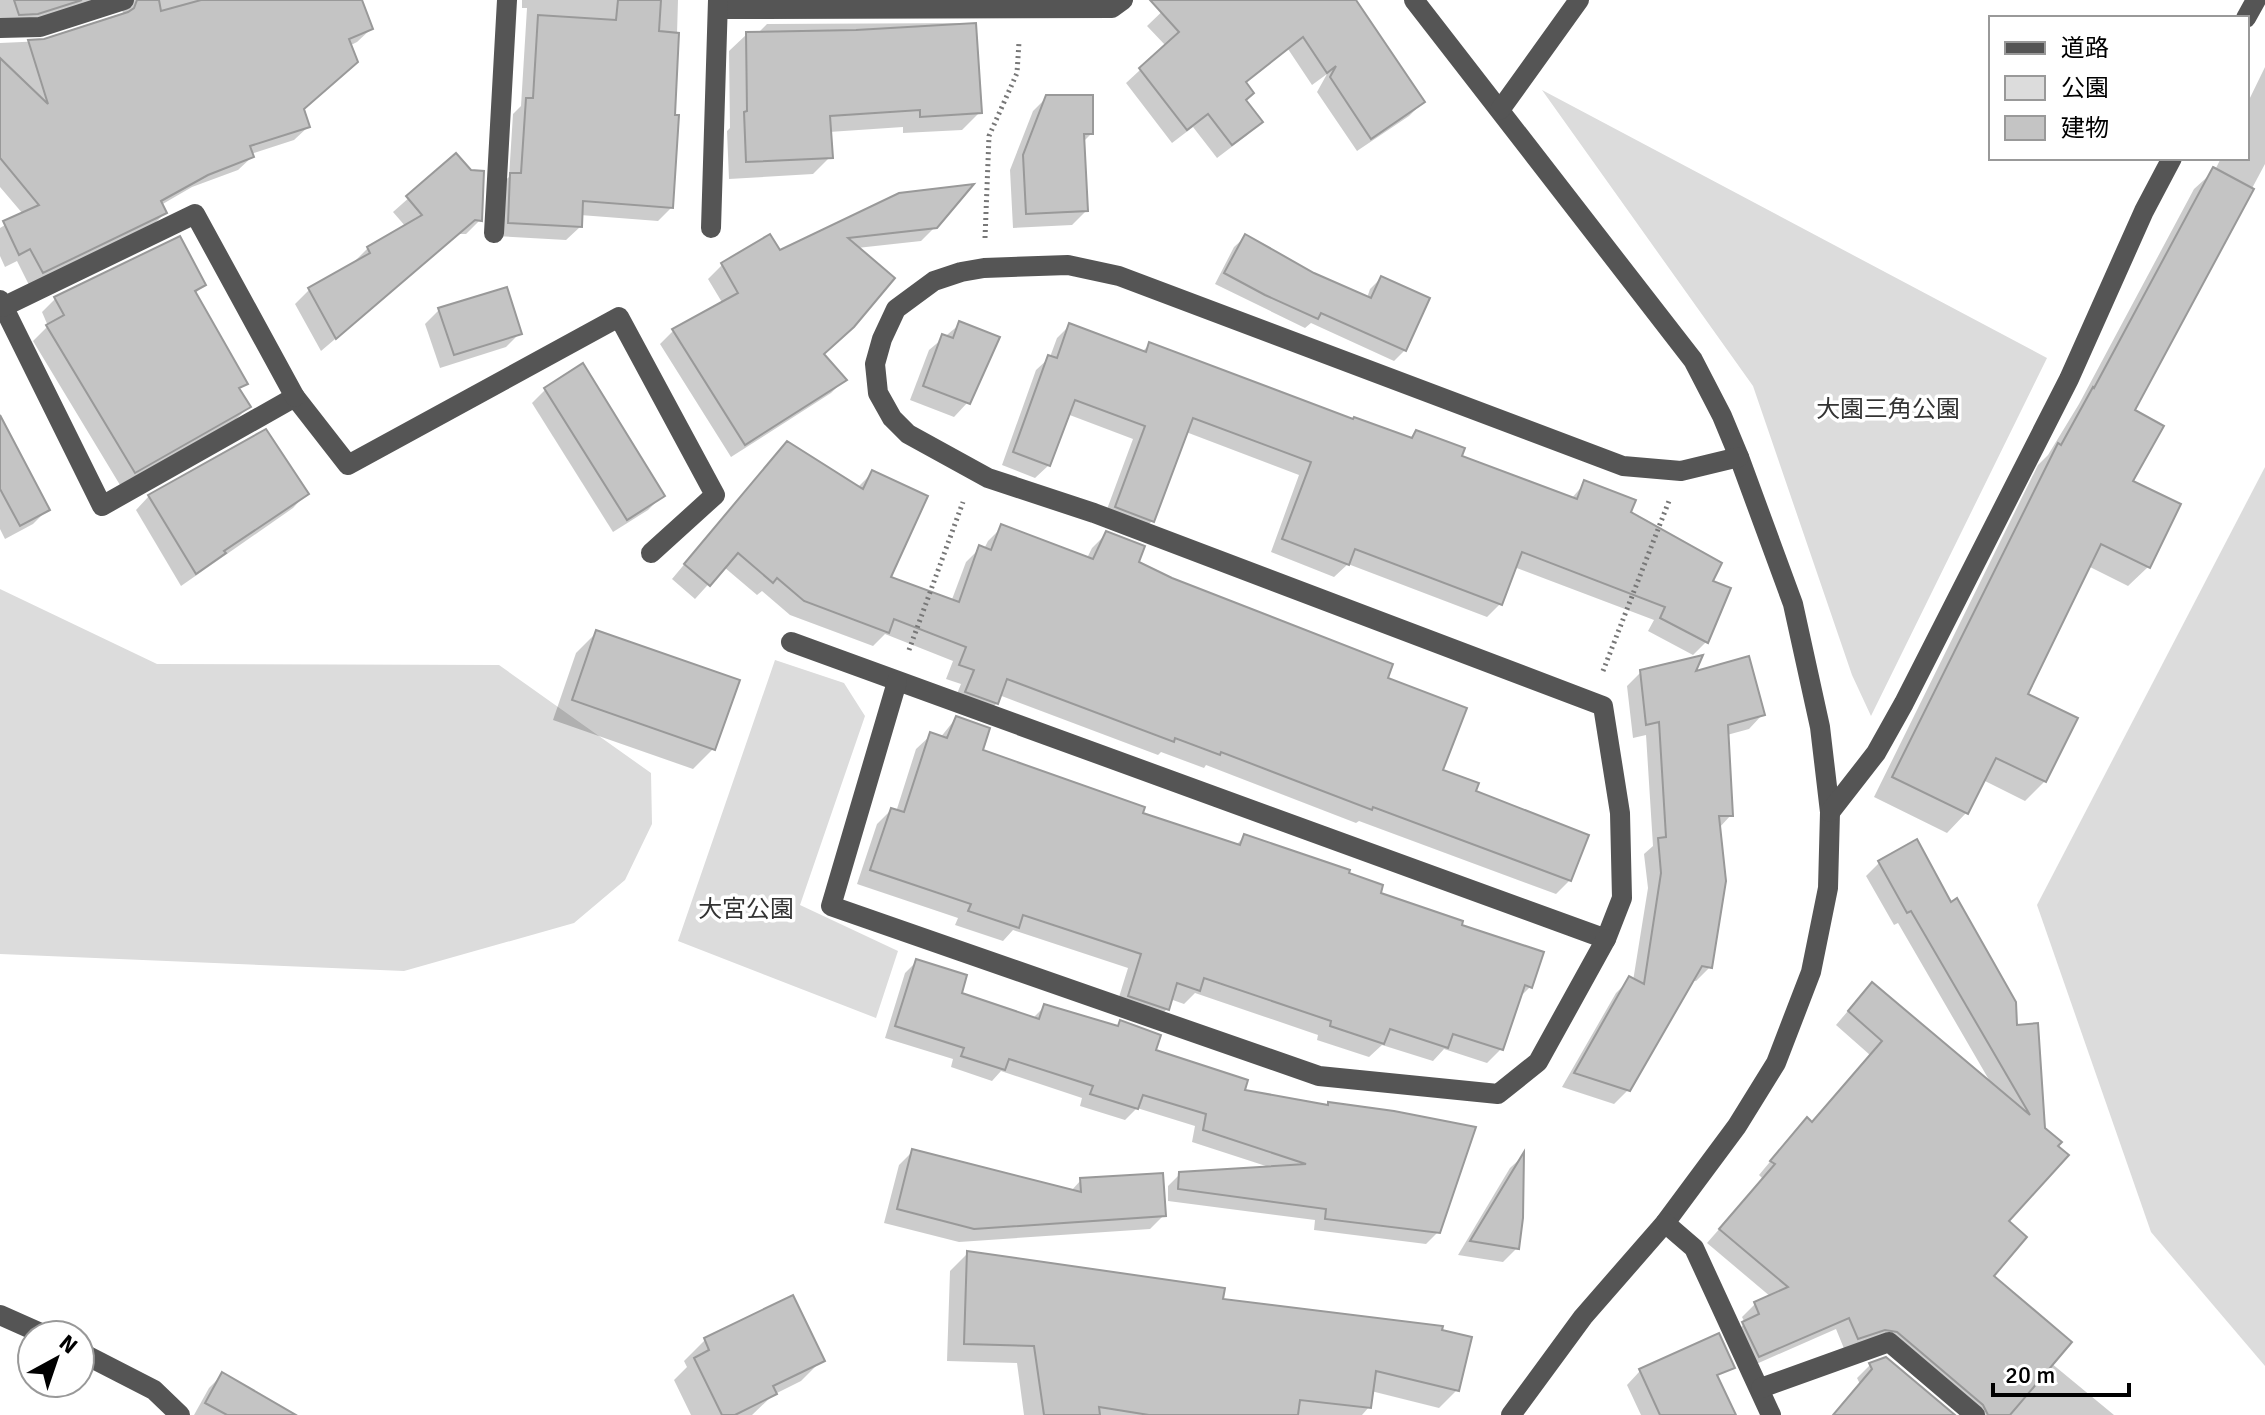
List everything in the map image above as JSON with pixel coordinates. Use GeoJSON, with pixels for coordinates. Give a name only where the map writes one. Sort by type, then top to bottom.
{"type":"FeatureCollection","features":[{"type":"Feature","properties":{"kind":"street"},"geometry":{"type":"LineString","coordinates":[[0,28],[40,27],[124,0]]}},
{"type":"Feature","properties":{"kind":"street"},"geometry":{"type":"LineString","coordinates":[[494,233],[507,0]]}},
{"type":"Feature","properties":{"kind":"street"},"geometry":{"type":"LineString","coordinates":[[711,228],[718,5],[1112,8],[1123,0]]}},
{"type":"Feature","properties":{"kind":"street"},"geometry":{"type":"LineString","coordinates":[[1414,0],[1693,360],[1739,457],[1793,604],[1820,727],[1830,812],[1828,888],[1811,972],[1776,1063],[1737,1126],[1665,1223],[1583,1317],[1511,1415]]}},
{"type":"Feature","properties":{"kind":"street"},"geometry":{"type":"LineString","coordinates":[[1500,110],[1579,0]]}},
{"type":"Feature","properties":{"kind":"street"},"geometry":{"type":"LineString","coordinates":[[1830,812],[1876,753],[1904,703],[2069,379],[2144,211],[2171,160]]}},
{"type":"Feature","properties":{"kind":"street"},"geometry":{"type":"LineString","coordinates":[[295,397],[102,506],[1,304],[195,214],[295,397],[348,465],[619,317],[715,495],[651,553]]}},
{"type":"Feature","properties":{"kind":"street"},"geometry":{"type":"LineString","coordinates":[[897,682],[831,906],[1319,1076],[1498,1094],[1538,1062],[1606,939],[1622,898],[1620,813],[1603,706],[1094,513],[974,471],[908,434],[892,418],[878,393],[875,364],[896,309],[934,281],[984,268],[1068,265],[1119,276],[1623,466],[1681,471],[1739,457]]}},
{"type":"Feature","properties":{"kind":"street"},"geometry":{"type":"LineString","coordinates":[[791,642],[1606,939]]}},
{"type":"Feature","properties":{"kind":"street"},"geometry":{"type":"LineString","coordinates":[[1665,1223],[1694,1248],[1771,1415]]}},
{"type":"Feature","properties":{"kind":"street"},"geometry":{"type":"LineString","coordinates":[[1761,1388],[1889,1342],[1975,1415]]}},
{"type":"Feature","properties":{"kind":"street"},"geometry":{"type":"LineString","coordinates":[[96,1360],[154,1390],[180,1415]]}},
{"type":"Feature","properties":{"kind":"path"},"geometry":{"type":"LineString","coordinates":[[984,268],[989,136],[1017,73],[1021,9]]}},
{"type":"Feature","properties":{"kind":"path"},"geometry":{"type":"LineString","coordinates":[[897,682],[974,471]]}},
{"type":"Feature","properties":{"kind":"path"},"geometry":{"type":"LineString","coordinates":[[1591,702],[1681,471]]}},
{"type":"Feature","properties":{"kind":"green space","name":"大園三角公園"},"geometry":{"type":"Polygon","coordinates":[[[1542,90],[2047,358],[1871,716],[1852,675],[1753,386],[1542,90]]]}},
{"type":"Feature","properties":{"kind":"green space"},"geometry":{"type":"Polygon","coordinates":[[[2265,467],[2265,1366],[2151,1232],[2037,905],[2265,467]]]}},
{"type":"Feature","properties":{"kind":"green space"},"geometry":{"type":"Polygon","coordinates":[[[0,589],[157,664],[499,665],[651,773],[652,824],[625,880],[574,923],[404,971],[0,954],[0,589]]]}},
{"type":"Feature","properties":{"kind":"green space","name":"大宮公園"},"geometry":{"type":"Polygon","coordinates":[[[775,660],[844,683],[865,716],[800,905],[898,951],[876,1018],[678,941],[775,660]]]}},
{"type":"Feature","properties":{"kind":"building"},"geometry":{"type":"Polygon","coordinates":[[[14,0],[82,0],[38,14],[19,15],[14,0]]]}},
{"type":"Feature","properties":{"kind":"building"},"geometry":{"type":"Polygon","coordinates":[[[137,0],[159,0],[161,11],[201,0],[362,0],[373,29],[349,39],[358,62],[304,109],[310,127],[250,146],[254,157],[208,175],[161,201],[167,213],[43,273],[30,249],[19,255],[3,221],[39,205],[0,158],[0,58],[48,104],[28,40],[44,39],[128,12],[137,0]]]}},
{"type":"Feature","properties":{"kind":"building"},"geometry":{"type":"Polygon","coordinates":[[[618,0],[661,0],[659,31],[679,33],[675,115],[679,115],[673,208],[583,201],[582,227],[508,223],[510,173],[521,173],[526,98],[533,98],[538,15],[616,20],[618,0]]]}},
{"type":"Feature","properties":{"kind":"building"},"geometry":{"type":"Polygon","coordinates":[[[1150,0],[1356,0],[1425,102],[1371,139],[1330,77],[1336,66],[1327,73],[1303,37],[1246,82],[1254,93],[1246,100],[1263,122],[1232,145],[1208,114],[1187,130],[1139,68],[1179,32],[1150,0]]]}},
{"type":"Feature","properties":{"kind":"building"},"geometry":{"type":"Polygon","coordinates":[[[976,23],[982,113],[920,117],[920,110],[830,116],[833,158],[746,162],[746,32],[976,23]]]}},
{"type":"Feature","properties":{"kind":"building"},"geometry":{"type":"Polygon","coordinates":[[[1046,95],[1093,95],[1093,134],[1084,134],[1088,211],[1026,214],[1023,155],[1046,95]]]}},
{"type":"Feature","properties":{"kind":"building"},"geometry":{"type":"Polygon","coordinates":[[[456,153],[471,170],[484,171],[482,221],[475,220],[336,339],[308,288],[370,253],[367,247],[422,215],[406,196],[456,153]]]}},
{"type":"Feature","properties":{"kind":"building"},"geometry":{"type":"Polygon","coordinates":[[[2213,167],[2254,189],[2135,410],[2164,426],[2133,481],[2181,504],[2150,568],[2101,544],[2028,694],[2078,718],[2046,782],[1996,758],[1968,814],[1892,777],[2058,443],[2061,445],[2094,388],[2213,167]]]}},
{"type":"Feature","properties":{"kind":"building"},"geometry":{"type":"Polygon","coordinates":[[[974,184],[937,228],[848,238],[895,278],[854,327],[824,354],[847,380],[745,445],[672,329],[738,293],[721,263],[770,234],[780,250],[899,193],[974,184]]]}},
{"type":"Feature","properties":{"kind":"building"},"geometry":{"type":"Polygon","coordinates":[[[1245,234],[1314,273],[1371,298],[1381,276],[1430,298],[1406,351],[1321,313],[1318,319],[1224,273],[1245,234]]]}},
{"type":"Feature","properties":{"kind":"building"},"geometry":{"type":"Polygon","coordinates":[[[180,236],[206,285],[195,291],[248,384],[239,388],[251,407],[135,473],[46,325],[64,315],[54,297],[180,236]]]}},
{"type":"Feature","properties":{"kind":"building"},"geometry":{"type":"Polygon","coordinates":[[[507,287],[522,334],[454,355],[438,308],[507,287]]]}},
{"type":"Feature","properties":{"kind":"building"},"geometry":{"type":"Polygon","coordinates":[[[959,321],[1000,337],[970,404],[923,386],[942,334],[953,338],[959,321]]]}},
{"type":"Feature","properties":{"kind":"building"},"geometry":{"type":"Polygon","coordinates":[[[1069,323],[1146,352],[1149,342],[1412,438],[1416,430],[1465,448],[1462,456],[1577,499],[1584,480],[1636,500],[1631,512],[1722,563],[1713,581],[1731,588],[1708,643],[1660,618],[1665,607],[1522,552],[1502,605],[1355,549],[1349,565],[1282,539],[1311,462],[1193,418],[1154,522],[1115,507],[1145,426],[1075,400],[1050,466],[1013,452],[1048,355],[1057,358],[1069,323]]]}},
{"type":"Feature","properties":{"kind":"building"},"geometry":{"type":"Polygon","coordinates":[[[583,363],[665,496],[627,520],[544,388],[583,363]]]}},
{"type":"Feature","properties":{"kind":"building"},"geometry":{"type":"Polygon","coordinates":[[[0,415],[50,510],[20,526],[0,489],[0,415]]]}},
{"type":"Feature","properties":{"kind":"building"},"geometry":{"type":"Polygon","coordinates":[[[266,429],[309,494],[224,551],[226,553],[196,574],[148,495],[266,429]]]}},
{"type":"Feature","properties":{"kind":"building"},"geometry":{"type":"Polygon","coordinates":[[[787,441],[863,489],[872,470],[928,496],[891,577],[959,602],[979,545],[991,550],[1001,524],[1093,559],[1106,531],[1145,546],[1139,562],[1172,578],[1393,664],[1388,678],[1467,708],[1443,770],[1479,783],[1476,791],[1589,835],[1571,881],[1221,752],[1220,755],[1175,738],[1174,742],[1007,679],[998,704],[965,692],[974,670],[959,665],[966,647],[894,619],[889,633],[804,601],[777,578],[773,583],[738,553],[710,586],[684,564],[787,441]]]}},
{"type":"Feature","properties":{"kind":"building"},"geometry":{"type":"Polygon","coordinates":[[[596,630],[740,680],[715,750],[572,700],[596,630]]]}},
{"type":"Feature","properties":{"kind":"building"},"geometry":{"type":"Polygon","coordinates":[[[1703,655],[1696,671],[1749,656],[1765,715],[1728,725],[1733,816],[1719,816],[1726,881],[1712,968],[1702,966],[1630,1091],[1574,1073],[1629,976],[1644,984],[1661,873],[1658,838],[1666,837],[1659,722],[1646,725],[1640,670],[1703,655]]]}},
{"type":"Feature","properties":{"kind":"building"},"geometry":{"type":"Polygon","coordinates":[[[956,716],[990,728],[983,750],[1145,807],[1143,813],[1240,845],[1244,834],[1350,870],[1349,873],[1383,885],[1381,893],[1463,921],[1462,925],[1544,952],[1532,988],[1525,985],[1503,1050],[1453,1034],[1448,1048],[1390,1029],[1384,1044],[1330,1026],[1331,1021],[1204,978],[1200,991],[1177,983],[1169,1010],[1128,996],[1141,954],[1023,915],[1019,928],[968,911],[971,904],[870,870],[891,808],[904,812],[930,732],[947,738],[956,716]]]}},
{"type":"Feature","properties":{"kind":"building"},"geometry":{"type":"Polygon","coordinates":[[[1917,839],[1951,902],[1957,898],[2016,1002],[2017,1025],[2038,1023],[2045,1128],[2062,1142],[2058,1146],[2069,1155],[2009,1221],[2027,1237],[1994,1276],[2072,1342],[2010,1415],[1988,1415],[1983,1405],[1897,1332],[1885,1330],[1858,1339],[1849,1318],[1759,1357],[1742,1322],[1759,1314],[1754,1302],[1788,1287],[1719,1229],[1775,1164],[1770,1161],[1807,1117],[1812,1122],[1882,1041],[1848,1011],[1872,982],[2030,1115],[1911,911],[1907,913],[1878,861],[1917,839]]]}},
{"type":"Feature","properties":{"kind":"building"},"geometry":{"type":"Polygon","coordinates":[[[916,959],[967,975],[962,993],[1039,1019],[1044,1004],[1118,1026],[1120,1020],[1161,1035],[1156,1050],[1248,1080],[1245,1090],[1328,1105],[1328,1102],[1394,1111],[1476,1127],[1440,1233],[1325,1219],[1326,1209],[1178,1189],[1179,1172],[1306,1164],[1203,1130],[1206,1114],[1143,1095],[1138,1109],[1090,1094],[1093,1086],[1009,1059],[1005,1070],[961,1056],[964,1048],[895,1026],[916,959]]]}},
{"type":"Feature","properties":{"kind":"building"},"geometry":{"type":"Polygon","coordinates":[[[912,1149],[1081,1192],[1080,1178],[1163,1173],[1166,1216],[974,1229],[897,1209],[912,1149]]]}},
{"type":"Feature","properties":{"kind":"building"},"geometry":{"type":"Polygon","coordinates":[[[1524,1152],[1519,1249],[1470,1241],[1524,1152]]]}},
{"type":"Feature","properties":{"kind":"building"},"geometry":{"type":"Polygon","coordinates":[[[967,1251],[1225,1288],[1223,1299],[1443,1326],[1442,1330],[1472,1337],[1459,1391],[1376,1371],[1371,1408],[1300,1400],[1298,1415],[1149,1415],[1099,1407],[1100,1415],[1044,1415],[1034,1346],[964,1344],[967,1251]]]}},
{"type":"Feature","properties":{"kind":"building"},"geometry":{"type":"Polygon","coordinates":[[[793,1295],[825,1361],[773,1386],[777,1394],[735,1415],[722,1415],[694,1358],[709,1350],[704,1338],[793,1295]]]}},
{"type":"Feature","properties":{"kind":"building"},"geometry":{"type":"Polygon","coordinates":[[[1719,1333],[1735,1368],[1717,1375],[1736,1415],[1660,1415],[1639,1369],[1719,1333]]]}},
{"type":"Feature","properties":{"kind":"building"},"geometry":{"type":"Polygon","coordinates":[[[1886,1357],[1955,1415],[1833,1415],[1872,1369],[1869,1363],[1886,1357]]]}},
{"type":"Feature","properties":{"kind":"building"},"geometry":{"type":"Polygon","coordinates":[[[222,1372],[296,1415],[227,1415],[205,1403],[222,1372]]]}}]}
